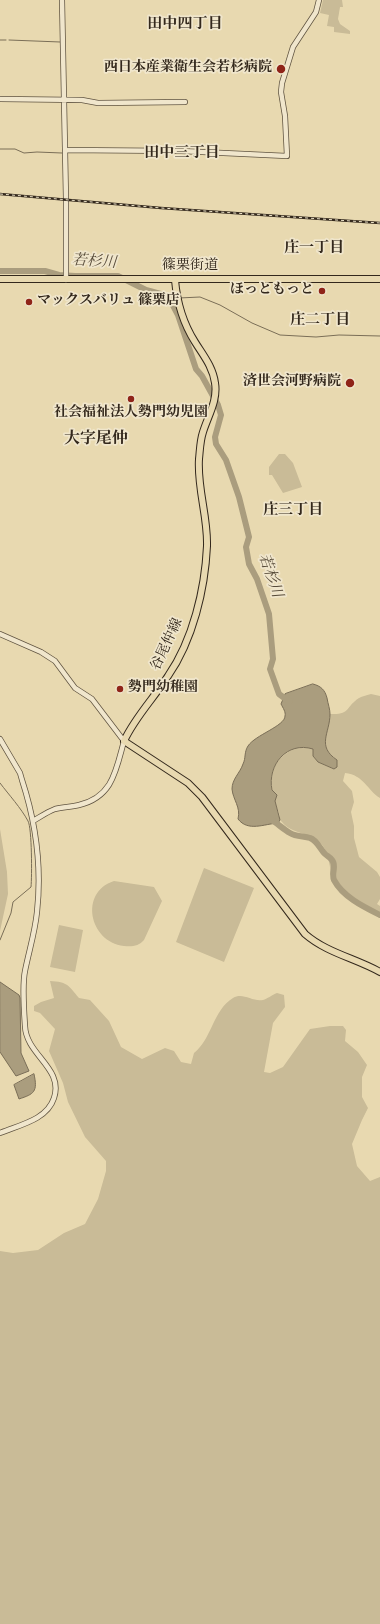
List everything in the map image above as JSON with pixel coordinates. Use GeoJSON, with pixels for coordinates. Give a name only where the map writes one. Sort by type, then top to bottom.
{"type":"FeatureCollection","features":[{"type":"Feature","properties":{"kind":"main road","name":"篠栗街道"},"geometry":{"type":"LineString","coordinates":[[0,279],[66,277],[119,280],[380,280]]}},
{"type":"Feature","properties":{"kind":"main road","name":"谷尾仲線"},"geometry":{"type":"LineString","coordinates":[[124,740],[130,728],[174,667],[187,639],[201,593],[205,571],[207,544],[206,522],[199,480],[199,460],[200,442],[215,399],[215,380],[210,366],[194,342],[184,322],[178,303],[175,280]]}},
{"type":"Feature","properties":{"kind":"main road"},"geometry":{"type":"LineString","coordinates":[[124,740],[188,783],[202,797],[305,934],[328,950],[359,961],[380,972]]}},
{"type":"Feature","properties":{"kind":"street"},"geometry":{"type":"LineString","coordinates":[[62,0],[66,277]]}},
{"type":"Feature","properties":{"kind":"street"},"geometry":{"type":"LineString","coordinates":[[65,150],[181,151],[286,156],[285,116],[281,92],[282,83],[293,47],[316,12],[319,0]]}},
{"type":"Feature","properties":{"kind":"street"},"geometry":{"type":"LineString","coordinates":[[0,99],[64,101],[82,100],[98,103],[185,102]]}},
{"type":"Feature","properties":{"kind":"street"},"geometry":{"type":"LineString","coordinates":[[0,634],[41,652],[55,662],[75,688],[92,699],[124,740],[114,775],[103,794],[92,801],[54,809],[33,821]]}},
{"type":"Feature","properties":{"kind":"street"},"geometry":{"type":"LineString","coordinates":[[0,739],[20,773],[33,821],[39,874],[37,912],[32,944],[24,973],[24,1027],[30,1045],[54,1076],[56,1088],[52,1103],[42,1116],[0,1133]]}},
{"type":"Feature","properties":{"kind":"shaded area"},"geometry":{"type":"Polygon","coordinates":[[[323,0],[342,0],[343,7],[340,7],[338,19],[340,24],[350,31],[350,34],[334,32],[334,27],[327,26],[329,15],[320,13],[323,0]]]}},
{"type":"Feature","properties":{"kind":"shaded area"},"geometry":{"type":"Polygon","coordinates":[[[279,454],[285,454],[293,463],[302,487],[283,493],[272,475],[269,475],[269,467],[279,454]]]}},
{"type":"Feature","properties":{"kind":"shaded area"},"geometry":{"type":"Polygon","coordinates":[[[313,684],[322,689],[327,698],[330,714],[326,744],[327,750],[337,760],[337,767],[334,769],[318,762],[313,756],[313,749],[304,747],[287,752],[276,764],[271,781],[272,790],[277,795],[275,801],[280,820],[278,823],[262,826],[246,825],[238,819],[238,807],[232,785],[242,767],[247,748],[257,738],[284,720],[285,713],[281,704],[285,694],[313,684]]]}},
{"type":"Feature","properties":{"kind":"shaded area"},"geometry":{"type":"Polygon","coordinates":[[[371,694],[380,696],[380,798],[361,780],[351,774],[345,773],[343,781],[352,791],[354,802],[351,812],[354,826],[354,838],[359,857],[377,872],[380,877],[380,899],[377,904],[380,906],[380,917],[351,901],[330,874],[328,857],[324,848],[319,842],[314,838],[294,831],[281,821],[272,790],[272,775],[278,761],[290,751],[298,748],[313,749],[313,756],[318,762],[333,769],[337,760],[327,750],[325,745],[330,714],[345,712],[359,698],[371,694]]]}},
{"type":"Feature","properties":{"kind":"shaded area"},"geometry":{"type":"Polygon","coordinates":[[[0,829],[7,872],[8,894],[0,931],[0,829]]]}},
{"type":"Feature","properties":{"kind":"shaded area"},"geometry":{"type":"Polygon","coordinates":[[[204,868],[254,888],[224,962],[176,942],[204,868]]]}},
{"type":"Feature","properties":{"kind":"shaded area"},"geometry":{"type":"Polygon","coordinates":[[[114,881],[154,887],[162,901],[144,940],[138,945],[124,946],[112,943],[103,936],[96,927],[93,916],[93,905],[96,895],[103,887],[114,881]]]}},
{"type":"Feature","properties":{"kind":"shaded area"},"geometry":{"type":"Polygon","coordinates":[[[59,925],[83,930],[75,972],[50,967],[59,925]]]}},
{"type":"Feature","properties":{"kind":"shaded area"},"geometry":{"type":"Polygon","coordinates":[[[50,981],[64,983],[70,987],[79,998],[90,1000],[109,1021],[121,1047],[142,1059],[165,1048],[174,1051],[181,1062],[191,1064],[194,1053],[205,1040],[226,1003],[237,996],[255,1000],[263,1000],[277,993],[284,995],[285,1007],[273,1023],[264,1072],[270,1073],[283,1067],[310,1029],[330,1026],[343,1026],[346,1030],[345,1041],[358,1052],[367,1065],[362,1077],[362,1097],[368,1108],[352,1144],[357,1166],[370,1181],[380,1177],[380,1624],[0,1624],[0,1251],[13,1253],[38,1250],[64,1233],[85,1224],[98,1199],[106,1171],[106,1161],[85,1137],[68,1102],[63,1083],[49,1051],[55,1029],[40,1013],[34,1011],[34,1006],[54,998],[50,981]]]}},
{"type":"Feature","properties":{"kind":"shaded area"},"geometry":{"type":"Polygon","coordinates":[[[0,982],[19,995],[20,998],[21,1053],[29,1071],[16,1076],[0,1052],[0,982]]]}},
{"type":"Feature","properties":{"kind":"shaded area"},"geometry":{"type":"Polygon","coordinates":[[[34,1074],[34,1091],[28,1096],[19,1099],[14,1085],[34,1074]]]}},
{"type":"Feature","properties":{"kind":"waterway"},"geometry":{"type":"LineString","coordinates":[[0,40],[6,40]]}},
{"type":"Feature","properties":{"kind":"waterway"},"geometry":{"type":"LineString","coordinates":[[9,40],[60,42]]}},
{"type":"Feature","properties":{"kind":"waterway"},"geometry":{"type":"LineString","coordinates":[[0,149],[15,149],[24,153],[62,153]]}},
{"type":"Feature","properties":{"kind":"waterway","name":"若杉川"},"geometry":{"type":"LineString","coordinates":[[0,271],[45,271],[59,275],[118,276],[146,290],[168,296],[178,315],[196,369],[202,376],[218,405],[221,415],[215,437],[216,444],[226,460],[239,497],[249,537],[246,547],[249,564],[257,579],[269,614],[273,659],[270,669],[279,694],[290,701]]}},
{"type":"Feature","properties":{"kind":"waterway","name":"若杉川"},"geometry":{"type":"LineString","coordinates":[[168,296],[174,297]]}},
{"type":"Feature","properties":{"kind":"waterway"},"geometry":{"type":"LineString","coordinates":[[179,298],[200,297],[220,305],[252,323],[280,335],[316,337],[339,335],[380,336]]}},
{"type":"Feature","properties":{"kind":"waterway"},"geometry":{"type":"LineString","coordinates":[[0,783],[28,821],[32,864],[31,887],[13,902],[11,913],[0,940]]}},
{"type":"Feature","properties":{"kind":"waterway","name":"若杉川"},"geometry":{"type":"LineString","coordinates":[[270,819],[292,834],[310,838],[315,841],[333,862],[333,877],[343,892],[354,901],[380,915]]}},
{"type":"Feature","properties":{"kind":"railway"},"geometry":{"type":"LineString","coordinates":[[0,194],[161,208],[380,223]]}},
{"type":"Feature","properties":{"kind":"place","name":"西日本産業衛生会若杉病院"},"geometry":{"type":"Point","coordinates":[281,69]}},
{"type":"Feature","properties":{"kind":"place","name":"ほっともっと"},"geometry":{"type":"Point","coordinates":[322,291]}},
{"type":"Feature","properties":{"kind":"place","name":"マックスバリュ 篠栗店"},"geometry":{"type":"Point","coordinates":[29,302]}},
{"type":"Feature","properties":{"kind":"place","name":"済世会河野病院"},"geometry":{"type":"Point","coordinates":[350,383]}},
{"type":"Feature","properties":{"kind":"place","name":"社会福祉法人勢門幼児園"},"geometry":{"type":"Point","coordinates":[131,399]}},
{"type":"Feature","properties":{"kind":"place","name":"勢門幼稚園"},"geometry":{"type":"Point","coordinates":[120,689]}},
{"type":"Feature","properties":{"kind":"district","name":"田中四丁目"},"geometry":{"type":"Point","coordinates":[185,25]}},
{"type":"Feature","properties":{"kind":"district","name":"田中三丁目"},"geometry":{"type":"Point","coordinates":[182,154]}},
{"type":"Feature","properties":{"kind":"district","name":"庄一丁目"},"geometry":{"type":"Point","coordinates":[314,249]}},
{"type":"Feature","properties":{"kind":"district","name":"庄二丁目"},"geometry":{"type":"Point","coordinates":[320,321]}},
{"type":"Feature","properties":{"kind":"district","name":"大字尾仲"},"geometry":{"type":"Point","coordinates":[96,440]}},
{"type":"Feature","properties":{"kind":"district","name":"庄三丁目"},"geometry":{"type":"Point","coordinates":[293,511]}}]}
